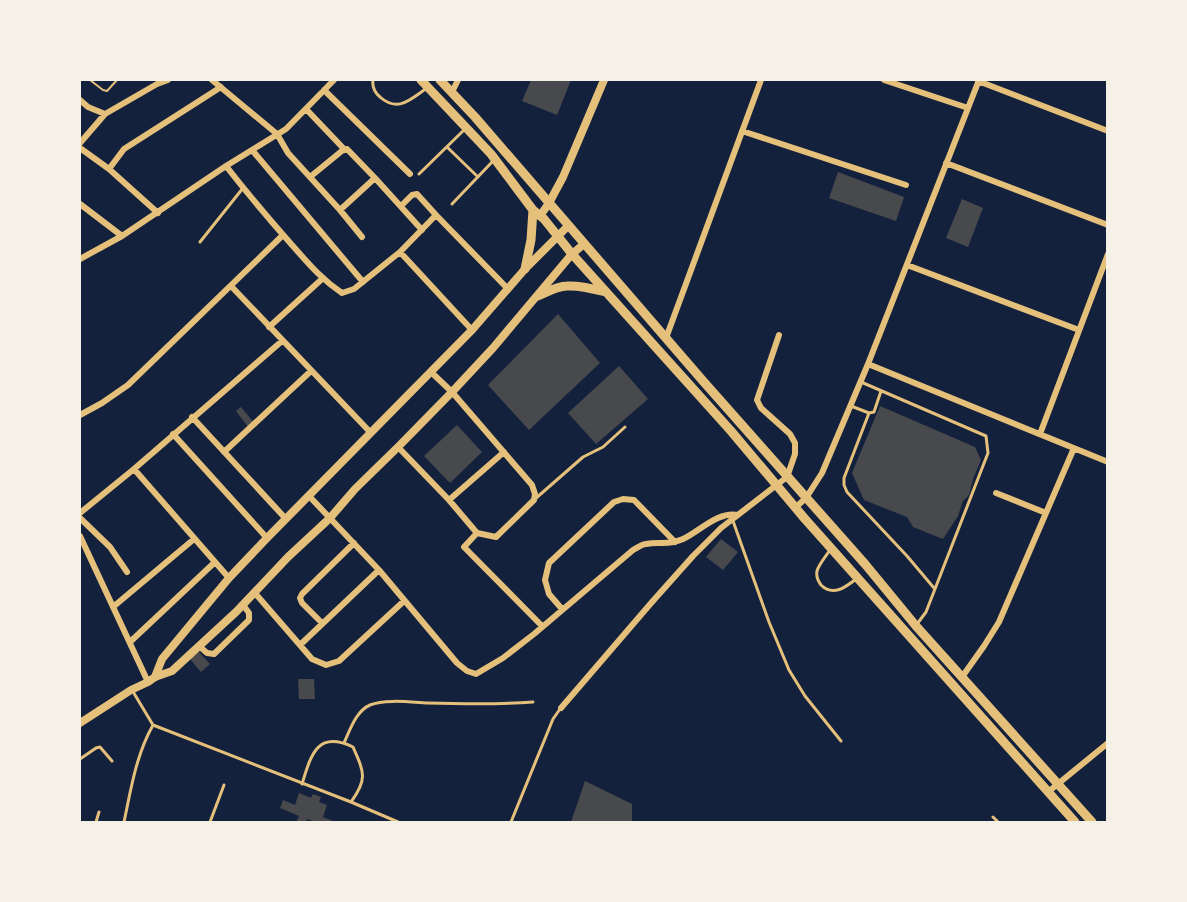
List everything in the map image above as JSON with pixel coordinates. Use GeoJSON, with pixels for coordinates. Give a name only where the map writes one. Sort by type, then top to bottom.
{"type":"FeatureCollection","features":[{"type":"Feature","properties":{"kind":"main road"},"geometry":{"type":"LineString","coordinates":[[421,80],[495,159],[572,254],[1075,822]]}},
{"type":"Feature","properties":{"kind":"main road"},"geometry":{"type":"LineString","coordinates":[[440,80],[475,117],[865,564],[916,626],[1092,822]]}},
{"type":"Feature","properties":{"kind":"main road"},"geometry":{"type":"LineString","coordinates":[[525,269],[537,213]]}},
{"type":"Feature","properties":{"kind":"main road"},"geometry":{"type":"LineString","coordinates":[[538,296],[567,286],[606,292]]}},
{"type":"Feature","properties":{"kind":"street"},"geometry":{"type":"LineString","coordinates":[[80,142],[105,114],[154,82],[168,80]]}},
{"type":"Feature","properties":{"kind":"street"},"geometry":{"type":"LineString","coordinates":[[212,80],[277,135],[288,153],[362,237]]}},
{"type":"Feature","properties":{"kind":"street"},"geometry":{"type":"LineString","coordinates":[[80,259],[122,237],[226,166],[286,129],[334,80]]}},
{"type":"Feature","properties":{"kind":"street"},"geometry":{"type":"LineString","coordinates":[[453,92],[458,80]]}},
{"type":"Feature","properties":{"kind":"street"},"geometry":{"type":"LineString","coordinates":[[537,213],[549,203],[563,177],[604,80]]}},
{"type":"Feature","properties":{"kind":"street"},"geometry":{"type":"LineString","coordinates":[[666,338],[761,80]]}},
{"type":"Feature","properties":{"kind":"street"},"geometry":{"type":"LineString","coordinates":[[884,80],[968,108]]}},
{"type":"Feature","properties":{"kind":"street"},"geometry":{"type":"LineString","coordinates":[[796,507],[806,498],[822,473],[861,382],[979,80],[1107,131]]}},
{"type":"Feature","properties":{"kind":"street"},"geometry":{"type":"LineString","coordinates":[[109,169],[123,149],[221,87]]}},
{"type":"Feature","properties":{"kind":"street"},"geometry":{"type":"LineString","coordinates":[[324,90],[410,174]]}},
{"type":"Feature","properties":{"kind":"street"},"geometry":{"type":"LineString","coordinates":[[80,100],[88,107],[105,114]]}},
{"type":"Feature","properties":{"kind":"street"},"geometry":{"type":"LineString","coordinates":[[306,108],[422,230]]}},
{"type":"Feature","properties":{"kind":"street"},"geometry":{"type":"LineString","coordinates":[[742,131],[906,185]]}},
{"type":"Feature","properties":{"kind":"street"},"geometry":{"type":"LineString","coordinates":[[80,148],[109,169],[158,213]]}},
{"type":"Feature","properties":{"kind":"street"},"geometry":{"type":"LineString","coordinates":[[252,150],[363,282]]}},
{"type":"Feature","properties":{"kind":"street"},"geometry":{"type":"LineString","coordinates":[[310,177],[345,150]]}},
{"type":"Feature","properties":{"kind":"street"},"geometry":{"type":"LineString","coordinates":[[946,163],[1107,225]]}},
{"type":"Feature","properties":{"kind":"street"},"geometry":{"type":"LineString","coordinates":[[226,166],[321,279],[342,293],[354,289],[400,252],[436,215]]}},
{"type":"Feature","properties":{"kind":"street"},"geometry":{"type":"LineString","coordinates":[[340,210],[375,178]]}},
{"type":"Feature","properties":{"kind":"street"},"geometry":{"type":"LineString","coordinates":[[401,207],[412,195],[417,194],[508,289]]}},
{"type":"Feature","properties":{"kind":"street"},"geometry":{"type":"LineString","coordinates":[[80,204],[122,237]]}},
{"type":"Feature","properties":{"kind":"street"},"geometry":{"type":"LineString","coordinates":[[152,680],[162,659],[229,578],[472,330],[525,269],[568,226]]}},
{"type":"Feature","properties":{"kind":"street"},"geometry":{"type":"LineString","coordinates":[[80,415],[102,404],[128,385],[283,236]]}},
{"type":"Feature","properties":{"kind":"street"},"geometry":{"type":"LineString","coordinates":[[80,723],[132,690],[172,671],[199,646],[330,518],[355,489],[452,392],[493,348],[572,254],[584,244]]}},
{"type":"Feature","properties":{"kind":"street"},"geometry":{"type":"LineString","coordinates":[[400,252],[472,330]]}},
{"type":"Feature","properties":{"kind":"street"},"geometry":{"type":"LineString","coordinates":[[1040,434],[1107,254]]}},
{"type":"Feature","properties":{"kind":"street"},"geometry":{"type":"LineString","coordinates":[[907,265],[1079,330]]}},
{"type":"Feature","properties":{"kind":"street"},"geometry":{"type":"LineString","coordinates":[[269,327],[321,279]]}},
{"type":"Feature","properties":{"kind":"street"},"geometry":{"type":"LineString","coordinates":[[231,286],[371,433]]}},
{"type":"Feature","properties":{"kind":"street"},"geometry":{"type":"LineString","coordinates":[[561,708],[693,556],[721,528],[787,477],[795,454],[795,443],[790,434],[761,408],[757,400],[779,335]]}},
{"type":"Feature","properties":{"kind":"street"},"geometry":{"type":"LineString","coordinates":[[80,513],[282,341]]}},
{"type":"Feature","properties":{"kind":"street"},"geometry":{"type":"LineString","coordinates":[[868,364],[1107,462]]}},
{"type":"Feature","properties":{"kind":"street"},"geometry":{"type":"LineString","coordinates":[[224,452],[311,371]]}},
{"type":"Feature","properties":{"kind":"street"},"geometry":{"type":"LineString","coordinates":[[398,447],[477,533],[496,537],[534,500],[532,485],[452,392],[431,372]]}},
{"type":"Feature","properties":{"kind":"street"},"geometry":{"type":"LineString","coordinates":[[192,417],[286,519]]}},
{"type":"Feature","properties":{"kind":"street"},"geometry":{"type":"LineString","coordinates":[[173,434],[267,538]]}},
{"type":"Feature","properties":{"kind":"street"},"geometry":{"type":"LineString","coordinates":[[962,677],[999,622],[1074,448]]}},
{"type":"Feature","properties":{"kind":"street"},"geometry":{"type":"LineString","coordinates":[[449,501],[504,452]]}},
{"type":"Feature","properties":{"kind":"street"},"geometry":{"type":"LineString","coordinates":[[134,468],[229,578]]}},
{"type":"Feature","properties":{"kind":"street"},"geometry":{"type":"LineString","coordinates":[[996,493],[1046,513]]}},
{"type":"Feature","properties":{"kind":"street"},"geometry":{"type":"LineString","coordinates":[[309,496],[379,570],[457,663],[467,671],[476,674],[504,658],[633,550],[645,544],[675,542],[717,518],[732,514],[735,517]]}},
{"type":"Feature","properties":{"kind":"street"},"geometry":{"type":"LineString","coordinates":[[562,609],[549,594],[545,580],[549,563],[614,502],[623,498],[634,500],[675,542]]}},
{"type":"Feature","properties":{"kind":"street"},"geometry":{"type":"LineString","coordinates":[[80,518],[111,547],[127,572]]}},
{"type":"Feature","properties":{"kind":"street"},"geometry":{"type":"LineString","coordinates":[[477,533],[464,547],[542,626]]}},
{"type":"Feature","properties":{"kind":"street"},"geometry":{"type":"LineString","coordinates":[[80,536],[130,642],[152,680]]}},
{"type":"Feature","properties":{"kind":"street"},"geometry":{"type":"LineString","coordinates":[[113,607],[194,539]]}},
{"type":"Feature","properties":{"kind":"street"},"geometry":{"type":"LineString","coordinates":[[322,623],[302,603],[300,598],[354,543]]}},
{"type":"Feature","properties":{"kind":"street"},"geometry":{"type":"LineString","coordinates":[[130,642],[215,562]]}},
{"type":"Feature","properties":{"kind":"street"},"geometry":{"type":"LineString","coordinates":[[300,645],[379,570]]}},
{"type":"Feature","properties":{"kind":"street"},"geometry":{"type":"LineString","coordinates":[[254,592],[312,658],[326,664],[339,661],[404,601]]}},
{"type":"Feature","properties":{"kind":"street"},"geometry":{"type":"LineString","coordinates":[[199,646],[207,653],[214,654],[249,620],[249,613],[243,604]]}},
{"type":"Feature","properties":{"kind":"street"},"geometry":{"type":"LineString","coordinates":[[1048,792],[1107,743]]}},
{"type":"Feature","properties":{"kind":"lane"},"geometry":{"type":"LineString","coordinates":[[373,80],[377,94],[387,102],[396,105],[407,102],[428,87]]}},
{"type":"Feature","properties":{"kind":"lane"},"geometry":{"type":"LineString","coordinates":[[419,174],[466,127]]}},
{"type":"Feature","properties":{"kind":"lane"},"geometry":{"type":"LineString","coordinates":[[447,147],[478,177]]}},
{"type":"Feature","properties":{"kind":"lane"},"geometry":{"type":"LineString","coordinates":[[452,204],[495,159]]}},
{"type":"Feature","properties":{"kind":"lane"},"geometry":{"type":"LineString","coordinates":[[200,242],[243,188]]}},
{"type":"Feature","properties":{"kind":"lane"},"geometry":{"type":"LineString","coordinates":[[861,382],[986,436],[988,444],[988,453],[926,612],[916,626]]}},
{"type":"Feature","properties":{"kind":"lane"},"geometry":{"type":"LineString","coordinates":[[850,406],[869,413],[874,412],[881,390]]}},
{"type":"Feature","properties":{"kind":"lane"},"geometry":{"type":"LineString","coordinates":[[869,413],[844,478],[844,485],[847,492],[935,588]]}},
{"type":"Feature","properties":{"kind":"lane"},"geometry":{"type":"LineString","coordinates":[[534,500],[582,457],[603,447],[625,427]]}},
{"type":"Feature","properties":{"kind":"lane"},"geometry":{"type":"LineString","coordinates":[[735,517],[769,622],[789,670],[805,696],[841,741]]}},
{"type":"Feature","properties":{"kind":"lane"},"geometry":{"type":"LineString","coordinates":[[832,548],[817,569],[817,578],[821,585],[828,590],[836,590],[845,588],[858,578]]}},
{"type":"Feature","properties":{"kind":"lane"},"geometry":{"type":"LineString","coordinates":[[132,690],[153,725],[398,822]]}},
{"type":"Feature","properties":{"kind":"lane"},"geometry":{"type":"LineString","coordinates":[[344,743],[354,721],[363,710],[383,702],[504,705],[533,702]]}},
{"type":"Feature","properties":{"kind":"lane"},"geometry":{"type":"LineString","coordinates":[[511,822],[553,719],[561,708]]}},
{"type":"Feature","properties":{"kind":"lane"},"geometry":{"type":"LineString","coordinates":[[124,822],[138,758],[153,725]]}},
{"type":"Feature","properties":{"kind":"lane"},"geometry":{"type":"LineString","coordinates":[[302,784],[309,761],[317,748],[328,741],[344,743],[353,747],[363,769],[362,787],[351,802]]}},
{"type":"Feature","properties":{"kind":"lane"},"geometry":{"type":"LineString","coordinates":[[80,759],[100,747],[112,761]]}},
{"type":"Feature","properties":{"kind":"lane"},"geometry":{"type":"LineString","coordinates":[[210,822],[224,785]]}},
{"type":"Feature","properties":{"kind":"lane"},"geometry":{"type":"LineString","coordinates":[[96,822],[99,812]]}},
{"type":"Feature","properties":{"kind":"lane"},"geometry":{"type":"LineString","coordinates":[[993,817],[998,822]]}},
{"type":"Feature","properties":{"kind":"path"},"geometry":{"type":"LineString","coordinates":[[90,80],[107,91],[117,80]]}},
{"type":"Feature","properties":{"kind":"building"},"geometry":{"type":"Polygon","coordinates":[[[531,80],[571,80],[557,115],[522,101],[531,80]]]}},
{"type":"Feature","properties":{"kind":"building"},"geometry":{"type":"Polygon","coordinates":[[[838,172],[904,197],[896,221],[829,198],[838,172]]]}},
{"type":"Feature","properties":{"kind":"building"},"geometry":{"type":"Polygon","coordinates":[[[962,199],[983,208],[968,247],[946,238],[962,199]]]}},
{"type":"Feature","properties":{"kind":"building"},"geometry":{"type":"Polygon","coordinates":[[[558,314],[600,363],[529,430],[488,385],[558,314]]]}},
{"type":"Feature","properties":{"kind":"building"},"geometry":{"type":"Polygon","coordinates":[[[619,366],[648,399],[596,444],[568,413],[619,366]]]}},
{"type":"Feature","properties":{"kind":"building"},"geometry":{"type":"Polygon","coordinates":[[[880,406],[975,447],[981,460],[969,495],[963,501],[958,516],[943,539],[913,527],[907,517],[864,500],[852,473],[880,406]]]}},
{"type":"Feature","properties":{"kind":"building"},"geometry":{"type":"Polygon","coordinates":[[[241,407],[254,423],[248,427],[236,411],[241,407]]]}},
{"type":"Feature","properties":{"kind":"building"},"geometry":{"type":"Polygon","coordinates":[[[457,425],[482,452],[450,483],[424,456],[457,425]]]}},
{"type":"Feature","properties":{"kind":"building"},"geometry":{"type":"Polygon","coordinates":[[[721,539],[738,552],[723,570],[706,557],[721,539]]]}},
{"type":"Feature","properties":{"kind":"building"},"geometry":{"type":"Polygon","coordinates":[[[199,652],[210,664],[201,672],[190,659],[199,652]]]}},
{"type":"Feature","properties":{"kind":"building"},"geometry":{"type":"Polygon","coordinates":[[[298,679],[314,679],[315,699],[299,699],[298,679]]]}},
{"type":"Feature","properties":{"kind":"building"},"geometry":{"type":"Polygon","coordinates":[[[585,781],[632,804],[632,822],[571,822],[585,781]]]}},
{"type":"Feature","properties":{"kind":"building"},"geometry":{"type":"Polygon","coordinates":[[[299,793],[311,798],[313,794],[321,797],[319,802],[327,805],[323,817],[333,821],[316,822],[307,819],[306,822],[296,822],[299,816],[280,808],[283,800],[295,805],[299,793]]]}}]}
